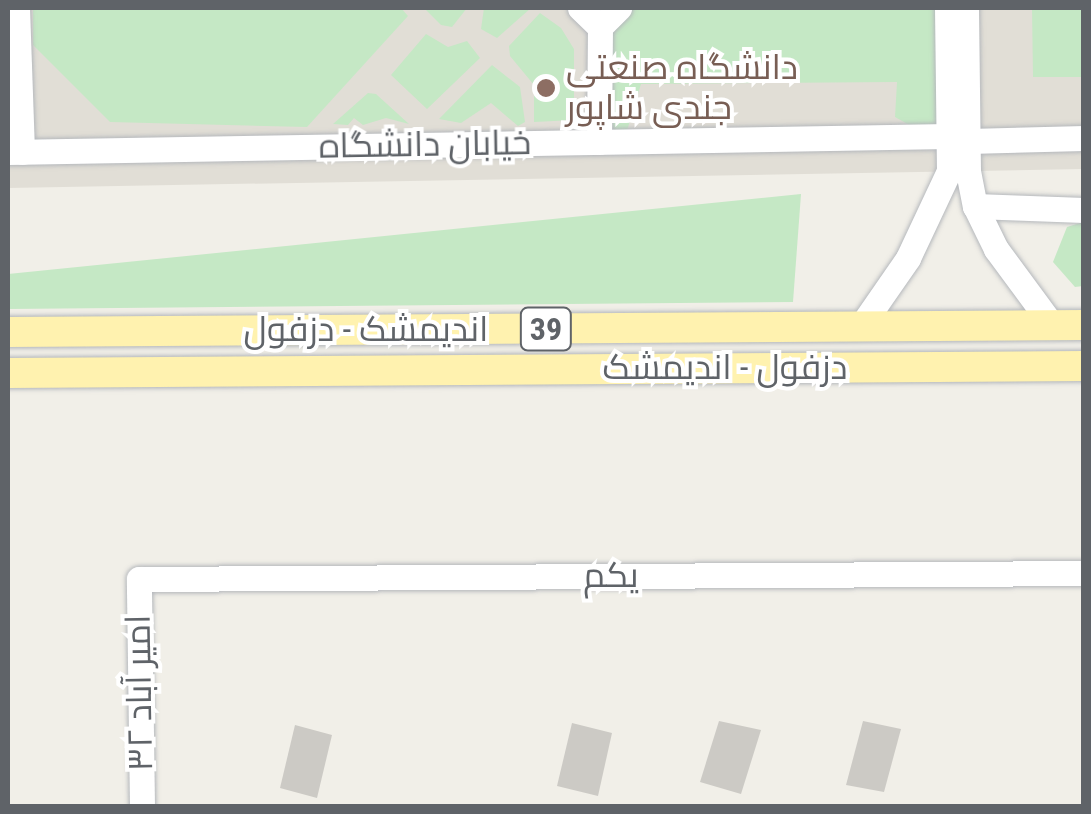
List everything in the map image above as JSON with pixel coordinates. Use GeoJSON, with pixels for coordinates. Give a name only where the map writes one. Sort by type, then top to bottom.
{"type":"FeatureCollection","features":[{"type":"Feature","properties":{"kind":"main road","name":"اندیمشک - دزفول"},"geometry":{"type":"LineString","coordinates":[[8,332],[1084,325]]}},
{"type":"Feature","properties":{"kind":"main road","name":"دزفول - اندیمشک"},"geometry":{"type":"LineString","coordinates":[[8,373],[1084,366]]}},
{"type":"Feature","properties":{"kind":"street"},"geometry":{"type":"LineString","coordinates":[[15,152],[17,8]]}},
{"type":"Feature","properties":{"kind":"street"},"geometry":{"type":"LineString","coordinates":[[580,8],[600,27]]}},
{"type":"Feature","properties":{"kind":"street"},"geometry":{"type":"LineString","coordinates":[[599,142],[600,27],[619,8]]}},
{"type":"Feature","properties":{"kind":"street"},"geometry":{"type":"LineString","coordinates":[[947,8],[958,138],[974,206],[996,248],[1052,325]]}},
{"type":"Feature","properties":{"kind":"street"},"geometry":{"type":"LineString","coordinates":[[861,326],[908,258],[949,171],[958,138],[966,8]]}},
{"type":"Feature","properties":{"kind":"street","name":"خیابان دانشگاه"},"geometry":{"type":"LineString","coordinates":[[15,152],[1084,138]]}},
{"type":"Feature","properties":{"kind":"street"},"geometry":{"type":"LineString","coordinates":[[974,206],[1084,210]]}},
{"type":"Feature","properties":{"kind":"street","name":"یکم"},"geometry":{"type":"LineString","coordinates":[[139,578],[1084,572]]}},
{"type":"Feature","properties":{"kind":"street","name":"۳۲ امیر آباد"},"geometry":{"type":"LineString","coordinates":[[139,578],[142,806]]}},
{"type":"Feature","properties":{"kind":"shaded area","name":"دانشگاه صنعتی جندی شاپور"},"geometry":{"type":"Polygon","coordinates":[[[8,8],[1083,8],[1083,169],[8,188],[8,8]]]}},
{"type":"Feature","properties":{"kind":"green space"},"geometry":{"type":"Polygon","coordinates":[[[33,8],[401,8],[408,16],[307,127],[110,122],[33,45],[33,8]]]}},
{"type":"Feature","properties":{"kind":"green space"},"geometry":{"type":"Polygon","coordinates":[[[424,8],[467,8],[452,27],[441,25],[424,8]]]}},
{"type":"Feature","properties":{"kind":"green space"},"geometry":{"type":"Polygon","coordinates":[[[484,8],[531,8],[497,38],[481,29],[484,8]]]}},
{"type":"Feature","properties":{"kind":"green space"},"geometry":{"type":"Polygon","coordinates":[[[629,8],[938,8],[940,126],[913,127],[895,117],[897,82],[641,84],[626,134],[606,135],[609,26],[629,8]]]}},
{"type":"Feature","properties":{"kind":"green space"},"geometry":{"type":"Polygon","coordinates":[[[1032,8],[1083,8],[1083,77],[1033,77],[1032,8]]]}},
{"type":"Feature","properties":{"kind":"green space"},"geometry":{"type":"Polygon","coordinates":[[[540,13],[561,28],[574,49],[574,120],[534,122],[534,85],[510,56],[509,46],[540,13]]]}},
{"type":"Feature","properties":{"kind":"green space"},"geometry":{"type":"Polygon","coordinates":[[[426,34],[448,47],[467,41],[480,58],[427,109],[391,75],[426,34]]]}},
{"type":"Feature","properties":{"kind":"green space"},"geometry":{"type":"Polygon","coordinates":[[[492,65],[520,87],[525,122],[518,126],[491,103],[461,123],[439,119],[492,65]]]}},
{"type":"Feature","properties":{"kind":"green space"},"geometry":{"type":"Polygon","coordinates":[[[368,93],[376,94],[409,124],[386,118],[363,125],[354,118],[348,125],[333,124],[368,93]]]}},
{"type":"Feature","properties":{"kind":"green space"},"geometry":{"type":"Polygon","coordinates":[[[801,194],[793,302],[8,309],[8,274],[801,194]]]}},
{"type":"Feature","properties":{"kind":"green space"},"geometry":{"type":"Polygon","coordinates":[[[1083,222],[1083,286],[1075,287],[1053,262],[1067,227],[1083,222]]]}},
{"type":"Feature","properties":{"kind":"building"},"geometry":{"type":"Polygon","coordinates":[[[719,721],[761,730],[741,794],[700,782],[719,721]]]}},
{"type":"Feature","properties":{"kind":"building"},"geometry":{"type":"Polygon","coordinates":[[[863,721],[901,729],[884,792],[846,785],[863,721]]]}},
{"type":"Feature","properties":{"kind":"building"},"geometry":{"type":"Polygon","coordinates":[[[572,723],[612,733],[598,796],[557,786],[572,723]]]}},
{"type":"Feature","properties":{"kind":"building"},"geometry":{"type":"Polygon","coordinates":[[[295,725],[332,735],[317,798],[280,788],[295,725]]]}},
{"type":"Feature","properties":{"kind":"place","name":"دانشگاه صنعتی جندی شاپور"},"geometry":{"type":"Point","coordinates":[546,88]}}]}
